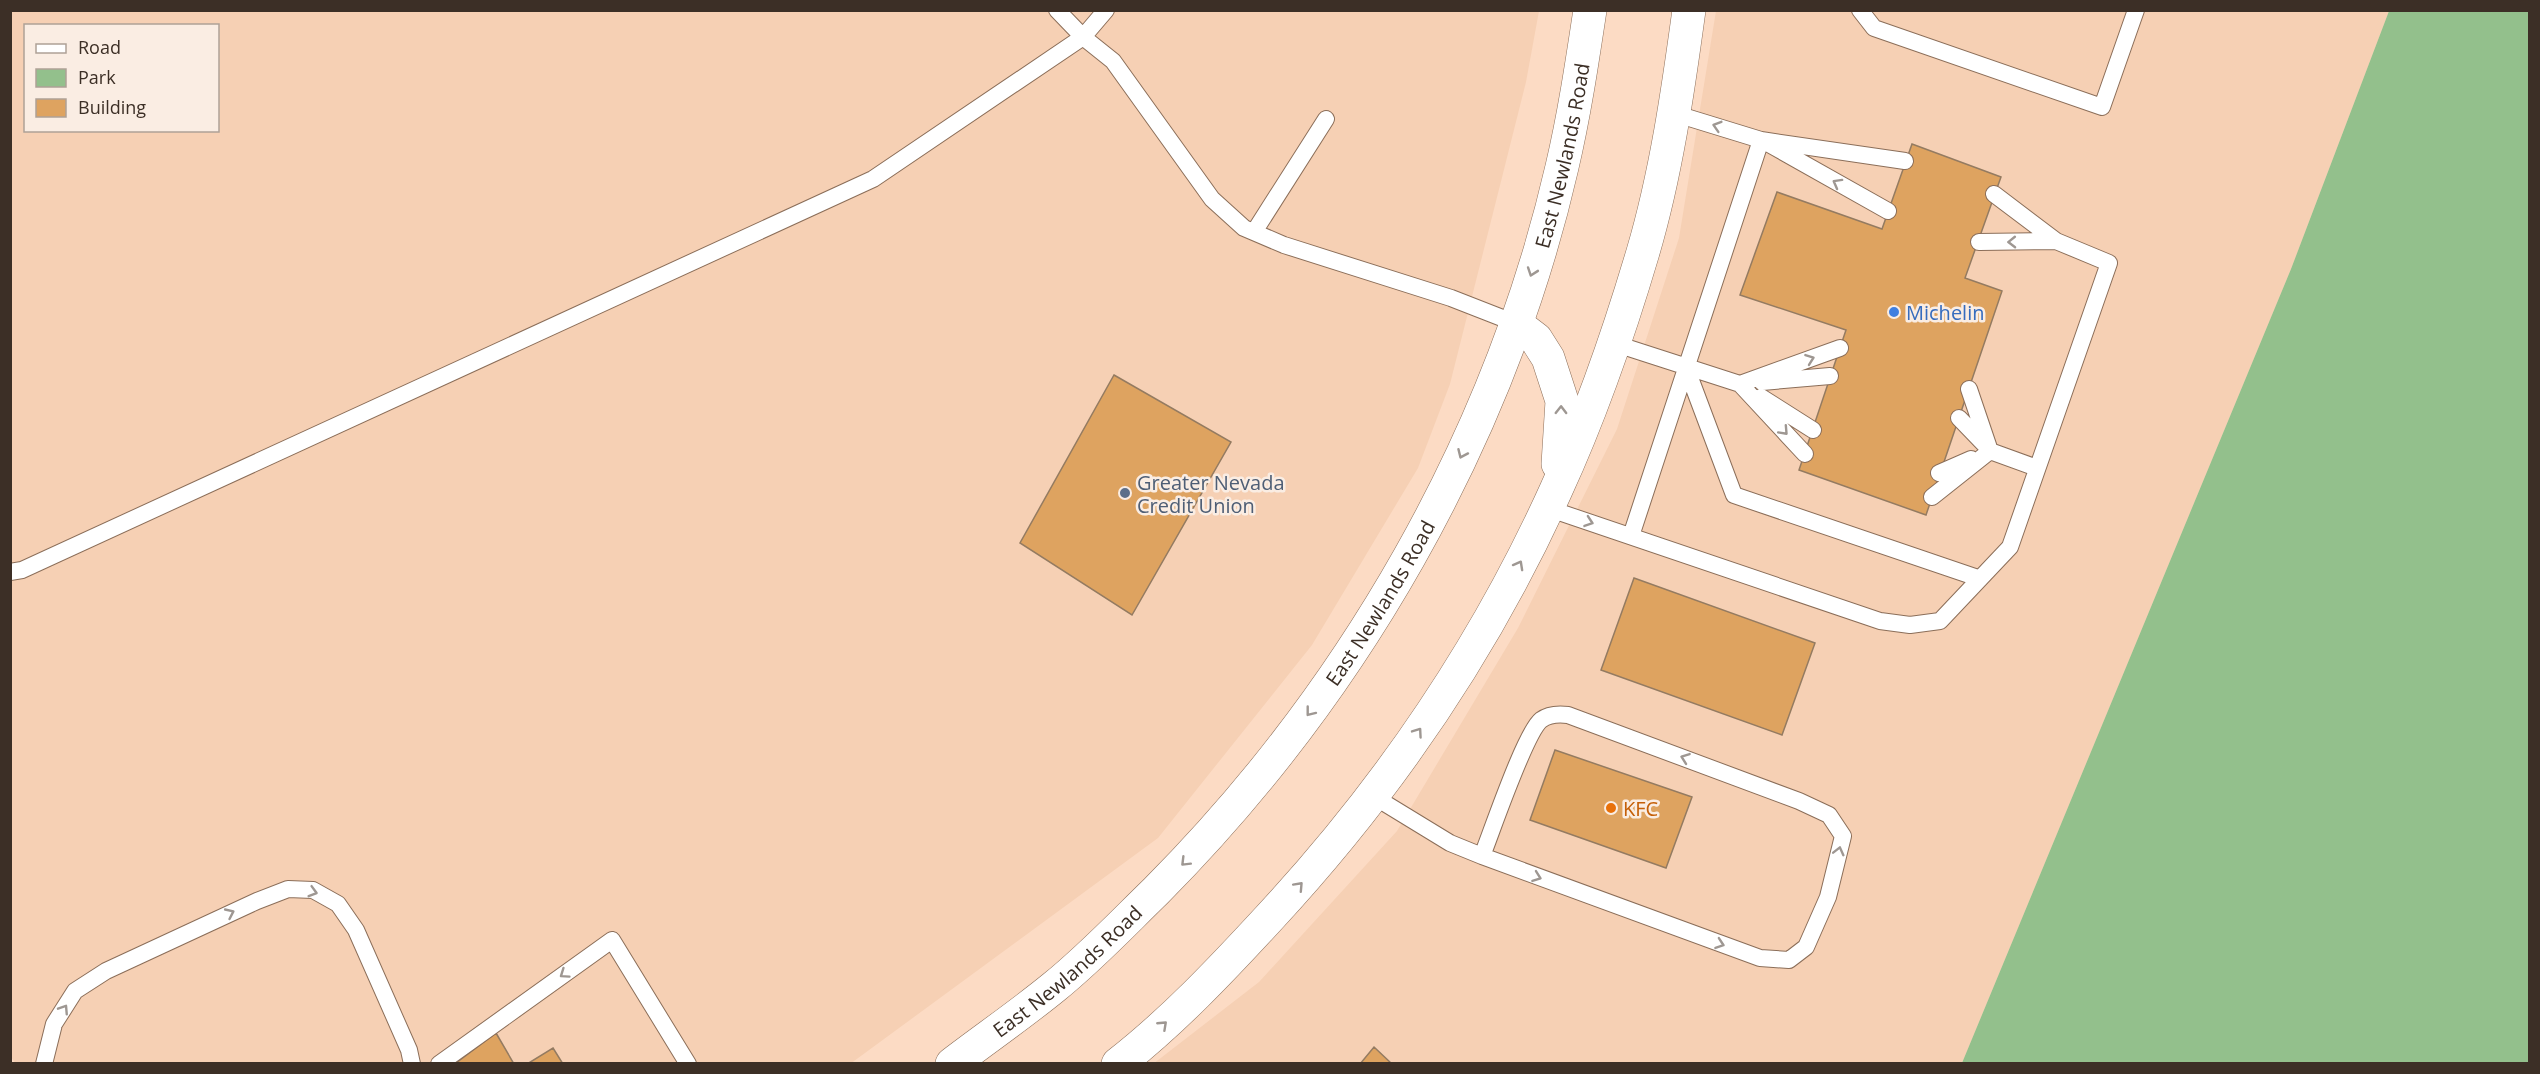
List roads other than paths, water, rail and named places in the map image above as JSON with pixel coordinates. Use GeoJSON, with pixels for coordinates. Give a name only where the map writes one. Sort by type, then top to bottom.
{"type":"FeatureCollection","features":[{"type":"Feature","properties":{"kind":"street","name":"East Newlands Road"},"geometry":{"type":"LineString","coordinates":[[952,1064],[1056,986],[1123,924],[1196,850],[1260,777],[1317,702],[1370,625],[1449,481],[1489,394],[1515,323],[1540,248],[1562,168],[1578,92],[1590,10]]}},
{"type":"Feature","properties":{"kind":"street"},"geometry":{"type":"LineString","coordinates":[[1118,1064],[1219,972],[1306,879],[1374,796],[1430,716],[1481,634],[1552,499],[1592,404],[1613,343],[1643,251],[1662,170],[1689,10]]}},
{"type":"Feature","properties":{"kind":"street"},"geometry":{"type":"LineString","coordinates":[[1515,323],[1536,339],[1548,358],[1562,401],[1552,499]]}},
{"type":"Feature","properties":{"kind":"lane"},"geometry":{"type":"LineString","coordinates":[[1057,10],[1083,37],[1113,61],[1212,199],[1244,228],[1284,245],[1450,298],[1515,323]]}},
{"type":"Feature","properties":{"kind":"lane"},"geometry":{"type":"LineString","coordinates":[[10,572],[33,565],[873,179],[1083,37],[1106,10]]}},
{"type":"Feature","properties":{"kind":"lane"},"geometry":{"type":"LineString","coordinates":[[1860,10],[1874,28],[2102,107],[2136,10]]}},
{"type":"Feature","properties":{"kind":"lane"},"geometry":{"type":"LineString","coordinates":[[1673,113],[1761,140],[1905,161]]}},
{"type":"Feature","properties":{"kind":"lane"},"geometry":{"type":"LineString","coordinates":[[1254,232],[1326,119]]}},
{"type":"Feature","properties":{"kind":"lane"},"geometry":{"type":"LineString","coordinates":[[1761,140],[1888,211]]}},
{"type":"Feature","properties":{"kind":"lane"},"geometry":{"type":"LineString","coordinates":[[1630,536],[1761,140]]}},
{"type":"Feature","properties":{"kind":"lane"},"geometry":{"type":"LineString","coordinates":[[1552,499],[1630,536],[1880,621],[1910,625],[1940,621],[1978,578],[2010,547],[2109,263],[2056,241],[1994,194]]}},
{"type":"Feature","properties":{"kind":"lane"},"geometry":{"type":"LineString","coordinates":[[1979,243],[2056,241]]}},
{"type":"Feature","properties":{"kind":"lane"},"geometry":{"type":"LineString","coordinates":[[1613,343],[1740,384],[1812,430]]}},
{"type":"Feature","properties":{"kind":"lane"},"geometry":{"type":"LineString","coordinates":[[1740,384],[1839,348]]}},
{"type":"Feature","properties":{"kind":"lane"},"geometry":{"type":"LineString","coordinates":[[1686,367],[1734,495],[1978,578]]}},
{"type":"Feature","properties":{"kind":"lane"},"geometry":{"type":"LineString","coordinates":[[1740,384],[1830,376]]}},
{"type":"Feature","properties":{"kind":"lane"},"geometry":{"type":"LineString","coordinates":[[1740,384],[1805,454]]}},
{"type":"Feature","properties":{"kind":"lane"},"geometry":{"type":"LineString","coordinates":[[1969,389],[1990,452]]}},
{"type":"Feature","properties":{"kind":"lane"},"geometry":{"type":"LineString","coordinates":[[1959,418],[1990,452],[2037,468]]}},
{"type":"Feature","properties":{"kind":"lane"},"geometry":{"type":"LineString","coordinates":[[1939,473],[1990,452]]}},
{"type":"Feature","properties":{"kind":"lane"},"geometry":{"type":"LineString","coordinates":[[1932,497],[1990,452]]}},
{"type":"Feature","properties":{"kind":"lane"},"geometry":{"type":"LineString","coordinates":[[1374,796],[1450,843],[1482,856],[1760,958],[1789,960],[1806,947],[1828,897],[1843,836],[1828,815],[1800,801],[1569,714],[1555,714],[1542,719],[1527,738],[1482,856]]}},
{"type":"Feature","properties":{"kind":"lane"},"geometry":{"type":"LineString","coordinates":[[44,1064],[54,1024],[75,991],[105,971],[288,889],[314,890],[338,904],[356,930],[409,1050],[412,1064]]}},
{"type":"Feature","properties":{"kind":"lane"},"geometry":{"type":"LineString","coordinates":[[439,1064],[612,940],[688,1064]]}},
{"type":"Feature","properties":{"kind":"place","name":"Michelin"},"geometry":{"type":"Point","coordinates":[1894,312]}},
{"type":"Feature","properties":{"kind":"place","name":"Greater Nevada Credit Union"},"geometry":{"type":"Point","coordinates":[1125,493]}},
{"type":"Feature","properties":{"kind":"place","name":"KFC"},"geometry":{"type":"Point","coordinates":[1611,808]}}]}
